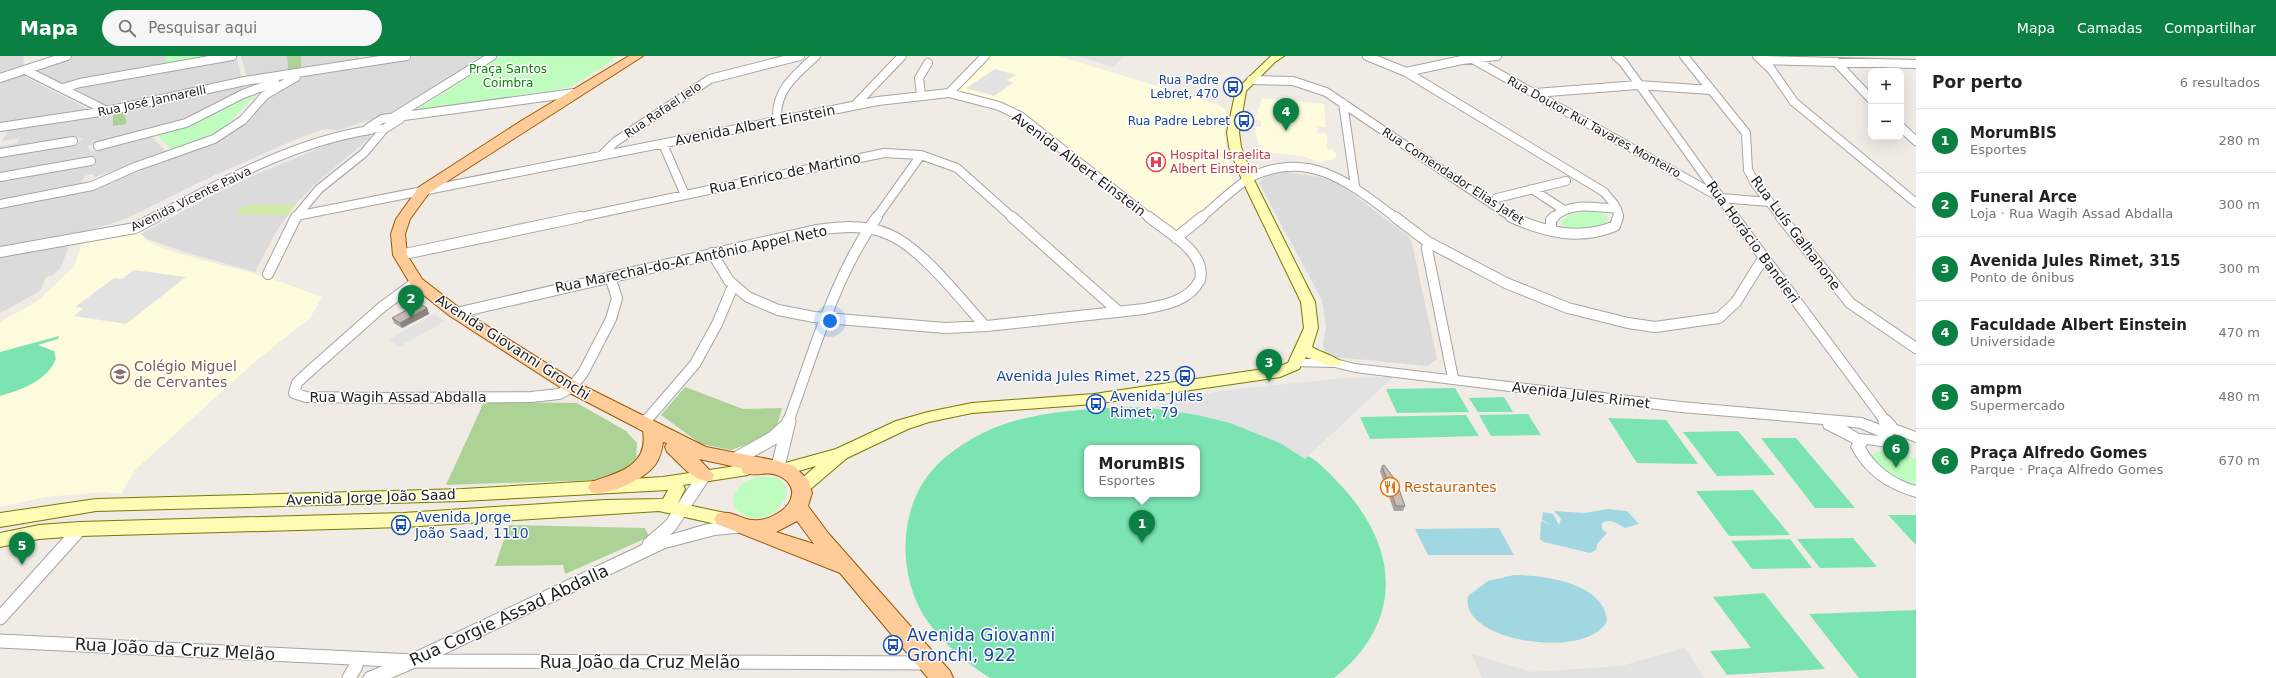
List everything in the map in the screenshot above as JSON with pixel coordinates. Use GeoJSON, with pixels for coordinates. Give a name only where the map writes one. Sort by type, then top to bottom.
{"type":"FeatureCollection","features":[{"type":"Feature","properties":{"kind":"main road","name":"Avenida Giovanni Gronchi"},"geometry":{"type":"LineString","coordinates":[[637,56],[624,59],[450,180],[424,190],[403,219],[398,234],[400,255],[416,282],[456,313],[572,387],[701,453],[738,465]]}},
{"type":"Feature","properties":{"kind":"main road"},"geometry":{"type":"LineString","coordinates":[[1279,56],[1271,60],[1241,90],[1233,132],[1235,147],[1248,180],[1308,302],[1311,328],[1304,348],[1296,363],[1280,372]]}},
{"type":"Feature","properties":{"kind":"main road"},"geometry":{"type":"LineString","coordinates":[[1304,348],[1315,356],[1335,363]]}},
{"type":"Feature","properties":{"kind":"main road","name":"Avenida Jules Rimet"},"geometry":{"type":"LineString","coordinates":[[775,468],[841,454],[902,425],[928,417],[972,408],[1094,399],[1280,372]]}},
{"type":"Feature","properties":{"kind":"main road","name":"Avenida Giovanni Gronchi"},"geometry":{"type":"LineString","coordinates":[[648,426],[705,474]]}},
{"type":"Feature","properties":{"kind":"main road"},"geometry":{"type":"LineString","coordinates":[[598,487],[626,477],[644,465],[655,449],[656,440],[648,426]]}},
{"type":"Feature","properties":{"kind":"main road","name":"Avenida Jules Rimet"},"geometry":{"type":"LineString","coordinates":[[800,498],[841,454]]}},
{"type":"Feature","properties":{"kind":"main road"},"geometry":{"type":"LineString","coordinates":[[738,465],[775,468],[795,477],[800,498],[821,539],[849,569],[936,671]]}},
{"type":"Feature","properties":{"kind":"main road","name":"Avenida Jorge João Saad"},"geometry":{"type":"LineString","coordinates":[[0,520],[96,505],[463,495],[598,487],[671,481],[738,465]]}},
{"type":"Feature","properties":{"kind":"main road"},"geometry":{"type":"LineString","coordinates":[[671,481],[677,489],[674,507]]}},
{"type":"Feature","properties":{"kind":"main road"},"geometry":{"type":"LineString","coordinates":[[449,517],[444,510],[446,503],[463,495]]}},
{"type":"Feature","properties":{"kind":"main road"},"geometry":{"type":"LineString","coordinates":[[736,525],[757,529],[778,524],[790,517],[800,498]]}},
{"type":"Feature","properties":{"kind":"main road","name":"Avenida Jorge João Saad"},"geometry":{"type":"LineString","coordinates":[[0,540],[38,532],[80,529],[403,520],[604,507],[674,507],[736,525]]}},
{"type":"Feature","properties":{"kind":"main road"},"geometry":{"type":"LineString","coordinates":[[736,525],[815,553],[849,569]]}},
{"type":"Feature","properties":{"kind":"street"},"geometry":{"type":"LineString","coordinates":[[0,78],[67,56]]}},
{"type":"Feature","properties":{"kind":"street"},"geometry":{"type":"LineString","coordinates":[[62,88],[80,83],[232,56]]}},
{"type":"Feature","properties":{"kind":"street"},"geometry":{"type":"LineString","coordinates":[[367,56],[370,63]]}},
{"type":"Feature","properties":{"kind":"street","name":"Rua José Jannarelli"},"geometry":{"type":"LineString","coordinates":[[0,127],[107,111],[245,81],[274,83],[304,73],[406,56]]}},
{"type":"Feature","properties":{"kind":"street"},"geometry":{"type":"LineString","coordinates":[[268,274],[286,230],[319,189],[378,140],[384,129],[396,118],[492,56]]}},
{"type":"Feature","properties":{"kind":"street","name":"Rua Rafael Ielo"},"geometry":{"type":"LineString","coordinates":[[601,156],[615,142],[680,97],[705,82],[728,73],[800,56]]}},
{"type":"Feature","properties":{"kind":"street"},"geometry":{"type":"LineString","coordinates":[[777,120],[776,102],[783,89],[816,56]]}},
{"type":"Feature","properties":{"kind":"street"},"geometry":{"type":"LineString","coordinates":[[856,105],[902,56]]}},
{"type":"Feature","properties":{"kind":"street"},"geometry":{"type":"LineString","coordinates":[[949,93],[985,56]]}},
{"type":"Feature","properties":{"kind":"street"},"geometry":{"type":"LineString","coordinates":[[1367,56],[1406,72],[1604,192],[1617,209]]}},
{"type":"Feature","properties":{"kind":"street"},"geometry":{"type":"LineString","coordinates":[[1406,72],[1469,57],[1498,56]]}},
{"type":"Feature","properties":{"kind":"street","name":"Rua Horácio Bandieri"},"geometry":{"type":"LineString","coordinates":[[1616,56],[1623,62],[1638,85],[1764,257],[1887,429]]}},
{"type":"Feature","properties":{"kind":"street","name":"Rua Luís Galhanone"},"geometry":{"type":"LineString","coordinates":[[1684,56],[1746,133],[1748,170],[1756,185],[1769,202],[1850,303],[1916,348]]}},
{"type":"Feature","properties":{"kind":"street","name":"Rua Doutor Rui Tavares Monteiro"},"geometry":{"type":"LineString","coordinates":[[1469,57],[1721,198]]}},
{"type":"Feature","properties":{"kind":"street"},"geometry":{"type":"LineString","coordinates":[[1760,58],[1914,66]]}},
{"type":"Feature","properties":{"kind":"street"},"geometry":{"type":"LineString","coordinates":[[1760,58],[1794,102],[1916,203]]}},
{"type":"Feature","properties":{"kind":"street"},"geometry":{"type":"LineString","coordinates":[[1836,62],[1868,96]]}},
{"type":"Feature","properties":{"kind":"street"},"geometry":{"type":"LineString","coordinates":[[921,95],[917,84],[918,76],[928,63]]}},
{"type":"Feature","properties":{"kind":"street"},"geometry":{"type":"LineString","coordinates":[[25,70],[107,111]]}},
{"type":"Feature","properties":{"kind":"street"},"geometry":{"type":"LineString","coordinates":[[98,146],[186,123],[243,94],[304,73]]}},
{"type":"Feature","properties":{"kind":"street","name":"Rua Comendador Elias Jafet"},"geometry":{"type":"LineString","coordinates":[[1251,80],[1303,83],[1326,92],[1511,217],[1525,224],[1552,231],[1582,235],[1606,231],[1615,226],[1618,220],[1617,209]]}},
{"type":"Feature","properties":{"kind":"street"},"geometry":{"type":"LineString","coordinates":[[0,204],[92,186],[135,167],[214,139],[243,120],[254,105],[274,83]]}},
{"type":"Feature","properties":{"kind":"street"},"geometry":{"type":"LineString","coordinates":[[1534,93],[1638,85],[1711,90]]}},
{"type":"Feature","properties":{"kind":"street","name":"Avenida Albert Einstein"},"geometry":{"type":"LineString","coordinates":[[450,180],[601,156],[856,105],[921,95],[949,93],[999,106],[1020,116],[1191,251],[1199,263],[1201,277],[1197,287],[1181,299],[1119,312],[985,326],[935,328],[825,319],[776,310],[754,301],[733,286],[719,269],[712,253]]}},
{"type":"Feature","properties":{"kind":"street"},"geometry":{"type":"LineString","coordinates":[[396,118],[537,97],[574,94]]}},
{"type":"Feature","properties":{"kind":"street"},"geometry":{"type":"LineString","coordinates":[[1343,104],[1355,186]]}},
{"type":"Feature","properties":{"kind":"street","name":"Avenida Vicente Paiva"},"geometry":{"type":"LineString","coordinates":[[0,252],[126,230],[142,224],[223,182],[282,156],[396,118]]}},
{"type":"Feature","properties":{"kind":"street"},"geometry":{"type":"LineString","coordinates":[[370,127],[384,129]]}},
{"type":"Feature","properties":{"kind":"street"},"geometry":{"type":"LineString","coordinates":[[1904,131],[1916,141]]}},
{"type":"Feature","properties":{"kind":"street"},"geometry":{"type":"LineString","coordinates":[[0,153],[73,141]]}},
{"type":"Feature","properties":{"kind":"street"},"geometry":{"type":"LineString","coordinates":[[663,144],[685,195]]}},
{"type":"Feature","properties":{"kind":"street","name":"Rua Enrico de Martino"},"geometry":{"type":"LineString","coordinates":[[400,255],[868,156],[884,153],[921,155],[944,162],[965,174],[1119,312]]}},
{"type":"Feature","properties":{"kind":"street"},"geometry":{"type":"LineString","coordinates":[[775,468],[787,425],[825,319],[846,267],[869,229],[921,155]]}},
{"type":"Feature","properties":{"kind":"street"},"geometry":{"type":"LineString","coordinates":[[0,177],[91,161]]}},
{"type":"Feature","properties":{"kind":"street"},"geometry":{"type":"LineString","coordinates":[[1176,238],[1248,180],[1270,170],[1295,167],[1326,172],[1355,186],[1428,242],[1481,271],[1549,301],[1628,324],[1655,327],[1719,318],[1736,302],[1764,257]]}},
{"type":"Feature","properties":{"kind":"street"},"geometry":{"type":"LineString","coordinates":[[1497,198],[1566,181]]}},
{"type":"Feature","properties":{"kind":"street"},"geometry":{"type":"LineString","coordinates":[[1532,189],[1564,210]]}},
{"type":"Feature","properties":{"kind":"street"},"geometry":{"type":"LineString","coordinates":[[296,216],[424,190]]}},
{"type":"Feature","properties":{"kind":"street"},"geometry":{"type":"LineString","coordinates":[[1721,198],[1769,202]]}},
{"type":"Feature","properties":{"kind":"street"},"geometry":{"type":"LineString","coordinates":[[1552,231],[1551,220],[1564,210],[1582,207],[1617,209]]}},
{"type":"Feature","properties":{"kind":"street","name":"Rua Marechal-do-Ar Antônio Appel Neto"},"geometry":{"type":"LineString","coordinates":[[456,313],[712,253],[816,230],[835,228],[869,229],[888,233],[906,244],[985,326]]}},
{"type":"Feature","properties":{"kind":"street"},"geometry":{"type":"LineString","coordinates":[[1428,242],[1427,248],[1453,378]]}},
{"type":"Feature","properties":{"kind":"street"},"geometry":{"type":"LineString","coordinates":[[572,387],[600,342],[616,307],[617,294],[610,277]]}},
{"type":"Feature","properties":{"kind":"street","name":"Rua Wagih Assad Abdalla"},"geometry":{"type":"LineString","coordinates":[[416,282],[382,307],[303,377],[297,383],[294,393],[306,397],[534,396],[564,392],[572,387]]}},
{"type":"Feature","properties":{"kind":"street"},"geometry":{"type":"LineString","coordinates":[[648,426],[695,364],[717,324],[733,286]]}},
{"type":"Feature","properties":{"kind":"street","name":"Avenida Jules Rimet"},"geometry":{"type":"LineString","coordinates":[[1296,363],[1335,363],[1355,368],[1453,378],[1681,407],[1862,423],[1916,436]]}},
{"type":"Feature","properties":{"kind":"street","name":"Avenida Jules Rimet"},"geometry":{"type":"LineString","coordinates":[[1280,372],[1355,368]]}},
{"type":"Feature","properties":{"kind":"street","name":"Avenida Jules Rimet"},"geometry":{"type":"LineString","coordinates":[[1808,419],[1840,428],[1860,441]]}},
{"type":"Feature","properties":{"kind":"street"},"geometry":{"type":"LineString","coordinates":[[738,465],[787,425]]}},
{"type":"Feature","properties":{"kind":"street"},"geometry":{"type":"LineString","coordinates":[[1887,429],[1887,442],[1862,438],[1858,447],[1862,455],[1880,475],[1899,486],[1916,492]]}},
{"type":"Feature","properties":{"kind":"street","name":"Rua Corgie Assad Abdalla"},"geometry":{"type":"LineString","coordinates":[[624,560],[662,534],[672,525],[674,507],[705,474]]}},
{"type":"Feature","properties":{"kind":"street","name":"Rua Corgie Assad Abdalla"},"geometry":{"type":"LineString","coordinates":[[372,678],[413,661],[661,543],[698,532],[736,525]]}},
{"type":"Feature","properties":{"kind":"street"},"geometry":{"type":"LineString","coordinates":[[0,618],[80,529]]}},
{"type":"Feature","properties":{"kind":"street","name":"Rua João da Cruz Melão"},"geometry":{"type":"LineString","coordinates":[[0,641],[413,661],[936,671]]}},
{"type":"Feature","properties":{"kind":"street"},"geometry":{"type":"LineString","coordinates":[[349,678],[356,666],[355,661],[350,658]]}},
{"type":"Feature","properties":{"kind":"shaded area"},"geometry":{"type":"Polygon","coordinates":[[[0,56],[24,56],[23,68],[0,75],[0,56]]]}},
{"type":"Feature","properties":{"kind":"shaded area"},"geometry":{"type":"Polygon","coordinates":[[[75,56],[167,56],[166,66],[62,85],[36,70],[60,60],[75,56]]]}},
{"type":"Feature","properties":{"kind":"shaded area"},"geometry":{"type":"Polygon","coordinates":[[[241,56],[287,56],[288,71],[247,77],[241,56]]]}},
{"type":"Feature","properties":{"kind":"shaded area"},"geometry":{"type":"Polygon","coordinates":[[[301,56],[359,56],[359,59],[301,69],[301,56]]]}},
{"type":"Feature","properties":{"kind":"shaded area"},"geometry":{"type":"Polygon","coordinates":[[[412,56],[484,56],[389,114],[338,130],[323,129],[292,141],[215,175],[123,220],[87,231],[0,247],[0,205],[110,181],[141,171],[139,168],[224,136],[249,121],[267,97],[303,76],[412,56]]]}},
{"type":"Feature","properties":{"kind":"shaded area","name":"Hospital Israelita Albert Einstein"},"geometry":{"type":"Polygon","coordinates":[[[989,56],[1058,56],[1217,104],[1226,110],[1224,135],[1234,185],[1179,234],[1108,179],[1016,114],[952,92],[989,56]]]}},
{"type":"Feature","properties":{"kind":"shaded area"},"geometry":{"type":"Polygon","coordinates":[[[1077,56],[1125,56],[1113,67],[1077,56]]]}},
{"type":"Feature","properties":{"kind":"shaded area"},"geometry":{"type":"Polygon","coordinates":[[[236,57],[242,78],[110,107],[75,89],[236,57]]]}},
{"type":"Feature","properties":{"kind":"shaded area"},"geometry":{"type":"Polygon","coordinates":[[[995,69],[1016,75],[1007,80],[1013,83],[994,96],[966,88],[995,69]]]}},
{"type":"Feature","properties":{"kind":"shaded area"},"geometry":{"type":"Polygon","coordinates":[[[23,76],[90,110],[0,124],[0,81],[23,76]]]}},
{"type":"Feature","properties":{"kind":"shaded area"},"geometry":{"type":"Polygon","coordinates":[[[242,84],[247,89],[195,116],[152,130],[87,146],[91,152],[150,135],[167,152],[95,177],[93,174],[84,176],[79,189],[0,203],[0,179],[95,164],[93,159],[0,176],[0,155],[70,145],[83,139],[76,137],[0,151],[0,146],[17,143],[20,138],[2,141],[8,130],[113,113],[113,126],[125,111],[242,84]]]}},
{"type":"Feature","properties":{"kind":"shaded area"},"geometry":{"type":"Polygon","coordinates":[[[1262,98],[1324,104],[1326,127],[1317,126],[1317,133],[1327,134],[1327,149],[1333,150],[1337,155],[1335,159],[1318,162],[1303,156],[1261,152],[1254,127],[1261,127],[1261,121],[1255,119],[1262,98]]]}},
{"type":"Feature","properties":{"kind":"shaded area"},"geometry":{"type":"Polygon","coordinates":[[[353,134],[370,134],[370,138],[315,184],[295,205],[253,205],[234,214],[288,215],[276,232],[255,272],[185,252],[147,239],[141,234],[217,193],[255,175],[353,134]]]}},
{"type":"Feature","properties":{"kind":"shaded area"},"geometry":{"type":"Polygon","coordinates":[[[1285,172],[1320,177],[1340,184],[1408,236],[1412,243],[1437,359],[1427,366],[1335,357],[1324,350],[1323,343],[1326,327],[1322,300],[1259,183],[1265,175],[1285,172]]]}},
{"type":"Feature","properties":{"kind":"shaded area","name":"Colégio Miguel de Cervantes"},"geometry":{"type":"Polygon","coordinates":[[[136,232],[141,234],[150,243],[174,252],[270,278],[322,297],[310,318],[258,359],[135,470],[121,494],[104,492],[45,497],[0,507],[0,322],[36,302],[74,267],[82,243],[124,237],[136,232]]]}},
{"type":"Feature","properties":{"kind":"shaded area"},"geometry":{"type":"Polygon","coordinates":[[[67,245],[68,248],[61,267],[53,275],[46,277],[40,291],[0,313],[0,255],[67,245]]]}},
{"type":"Feature","properties":{"kind":"shaded area"},"geometry":{"type":"Polygon","coordinates":[[[134,270],[186,277],[126,324],[74,316],[83,308],[75,307],[114,278],[122,279],[134,270]]]}},
{"type":"Feature","properties":{"kind":"shaded area"},"geometry":{"type":"Polygon","coordinates":[[[434,314],[445,321],[399,347],[388,340],[434,314]]]}},
{"type":"Feature","properties":{"kind":"shaded area"},"geometry":{"type":"Polygon","coordinates":[[[1393,377],[1305,459],[1280,443],[1230,423],[1197,415],[1150,408],[1219,391],[1345,378],[1393,377]]]}},
{"type":"Feature","properties":{"kind":"shaded area"},"geometry":{"type":"Polygon","coordinates":[[[1685,648],[1704,678],[1482,678],[1472,654],[1532,672],[1621,666],[1685,648]]]}},
{"type":"Feature","properties":{"kind":"green space"},"geometry":{"type":"Polygon","coordinates":[[[167,56],[222,56],[166,66],[167,56]]]}},
{"type":"Feature","properties":{"kind":"green space"},"geometry":{"type":"Polygon","coordinates":[[[287,56],[301,56],[301,69],[288,71],[287,56]]]}},
{"type":"Feature","properties":{"kind":"green space","name":"Praça Santos Coimbra"},"geometry":{"type":"Polygon","coordinates":[[[502,56],[616,56],[612,61],[571,87],[418,113],[412,112],[502,56]]]}},
{"type":"Feature","properties":{"kind":"green space"},"geometry":{"type":"Polygon","coordinates":[[[267,88],[250,100],[226,126],[208,136],[171,149],[158,136],[198,122],[267,88]]]}},
{"type":"Feature","properties":{"kind":"green space"},"geometry":{"type":"Polygon","coordinates":[[[125,111],[126,124],[113,126],[113,113],[125,111]]]}},
{"type":"Feature","properties":{"kind":"green space"},"geometry":{"type":"Polygon","coordinates":[[[248,205],[295,205],[288,215],[234,214],[248,205]]]}},
{"type":"Feature","properties":{"kind":"green space"},"geometry":{"type":"Polygon","coordinates":[[[1583,212],[1595,212],[1607,215],[1608,219],[1599,226],[1579,230],[1566,227],[1561,224],[1561,221],[1569,215],[1583,212]]]}},
{"type":"Feature","properties":{"kind":"green space"},"geometry":{"type":"Polygon","coordinates":[[[59,336],[58,339],[38,345],[54,351],[56,359],[52,367],[40,379],[32,384],[0,396],[0,352],[59,336]]]}},
{"type":"Feature","properties":{"kind":"green space"},"geometry":{"type":"Polygon","coordinates":[[[685,387],[743,409],[782,408],[776,429],[760,440],[731,450],[701,444],[661,415],[685,387]]]}},
{"type":"Feature","properties":{"kind":"green space"},"geometry":{"type":"Polygon","coordinates":[[[1455,388],[1469,412],[1397,413],[1386,389],[1455,388]]]}},
{"type":"Feature","properties":{"kind":"green space"},"geometry":{"type":"Polygon","coordinates":[[[1504,397],[1513,412],[1478,412],[1469,398],[1504,397]]]}},
{"type":"Feature","properties":{"kind":"green space"},"geometry":{"type":"Polygon","coordinates":[[[484,402],[577,403],[626,431],[637,443],[636,461],[618,476],[596,480],[446,485],[484,402]]]}},
{"type":"Feature","properties":{"kind":"green space"},"geometry":{"type":"Polygon","coordinates":[[[1126,407],[1179,410],[1206,414],[1235,421],[1291,447],[1316,461],[1346,491],[1364,515],[1376,539],[1384,563],[1386,588],[1382,611],[1372,635],[1356,657],[1334,678],[990,678],[963,659],[947,645],[926,619],[910,584],[907,565],[907,525],[912,506],[919,489],[934,468],[964,443],[1006,423],[1066,411],[1126,407]]]}},
{"type":"Feature","properties":{"kind":"green space"},"geometry":{"type":"Polygon","coordinates":[[[1528,414],[1541,435],[1491,436],[1479,415],[1528,414]]]}},
{"type":"Feature","properties":{"kind":"green space"},"geometry":{"type":"Polygon","coordinates":[[[1466,415],[1479,436],[1370,439],[1360,417],[1466,415]]]}},
{"type":"Feature","properties":{"kind":"green space"},"geometry":{"type":"Polygon","coordinates":[[[1608,418],[1666,420],[1698,464],[1637,463],[1608,418]]]}},
{"type":"Feature","properties":{"kind":"green space"},"geometry":{"type":"Polygon","coordinates":[[[1738,431],[1775,475],[1717,476],[1683,432],[1738,431]]]}},
{"type":"Feature","properties":{"kind":"green space"},"geometry":{"type":"Polygon","coordinates":[[[1761,438],[1796,438],[1855,508],[1815,508],[1761,438]]]}},
{"type":"Feature","properties":{"kind":"green space"},"geometry":{"type":"Polygon","coordinates":[[[1879,451],[1896,451],[1916,459],[1916,488],[1895,482],[1871,458],[1879,451]]]}},
{"type":"Feature","properties":{"kind":"green space"},"geometry":{"type":"Polygon","coordinates":[[[757,477],[775,478],[784,484],[786,493],[782,504],[773,513],[762,518],[748,517],[735,508],[733,496],[741,484],[757,477]]]}},
{"type":"Feature","properties":{"kind":"green space"},"geometry":{"type":"Polygon","coordinates":[[[1753,490],[1790,535],[1729,536],[1696,491],[1753,490]]]}},
{"type":"Feature","properties":{"kind":"green space"},"geometry":{"type":"Polygon","coordinates":[[[1888,515],[1916,515],[1916,545],[1888,515]]]}},
{"type":"Feature","properties":{"kind":"green space"},"geometry":{"type":"Polygon","coordinates":[[[509,525],[645,528],[649,537],[565,574],[563,565],[495,566],[509,525]]]}},
{"type":"Feature","properties":{"kind":"green space"},"geometry":{"type":"Polygon","coordinates":[[[1853,538],[1877,567],[1820,568],[1797,539],[1853,538]]]}},
{"type":"Feature","properties":{"kind":"green space"},"geometry":{"type":"Polygon","coordinates":[[[1790,539],[1812,568],[1752,569],[1731,541],[1790,539]]]}},
{"type":"Feature","properties":{"kind":"green space"},"geometry":{"type":"Polygon","coordinates":[[[1764,593],[1825,669],[1727,675],[1710,651],[1751,648],[1713,597],[1764,593]]]}},
{"type":"Feature","properties":{"kind":"green space"},"geometry":{"type":"Polygon","coordinates":[[[1916,610],[1916,678],[1859,678],[1809,614],[1916,610]]]}},
{"type":"Feature","properties":{"kind":"water"},"geometry":{"type":"Polygon","coordinates":[[[1608,509],[1627,511],[1639,524],[1625,528],[1612,521],[1602,523],[1602,529],[1607,533],[1597,544],[1596,550],[1590,553],[1544,542],[1540,539],[1541,521],[1551,525],[1542,520],[1543,512],[1553,514],[1559,525],[1561,519],[1554,511],[1585,513],[1608,509]]]}},
{"type":"Feature","properties":{"kind":"water"},"geometry":{"type":"Polygon","coordinates":[[[1499,528],[1514,555],[1428,555],[1415,529],[1499,528]]]}},
{"type":"Feature","properties":{"kind":"water"},"geometry":{"type":"Polygon","coordinates":[[[1514,575],[1526,575],[1556,580],[1571,584],[1584,590],[1596,598],[1604,608],[1607,621],[1595,633],[1576,640],[1552,643],[1527,641],[1503,635],[1483,625],[1470,612],[1468,596],[1488,581],[1514,575]]]}},
{"type":"Feature","properties":{"kind":"building"},"geometry":{"type":"Polygon","coordinates":[[[419,303],[427,308],[400,323],[392,318],[419,303]]]}},
{"type":"Feature","properties":{"kind":"building"},"geometry":{"type":"Polygon","coordinates":[[[1384,465],[1396,481],[1405,506],[1396,506],[1382,466],[1384,465]]]}},
{"type":"Feature","properties":{"kind":"place","name":"Rua Padre Lebret, 470"},"geometry":{"type":"Point","coordinates":[1233,87]}},
{"type":"Feature","properties":{"kind":"place","name":"Rua Padre Lebret"},"geometry":{"type":"Point","coordinates":[1244,121]}},
{"type":"Feature","properties":{"kind":"place","name":"Faculdade Albert Einstein"},"geometry":{"type":"Point","coordinates":[1286,131]}},
{"type":"Feature","properties":{"kind":"place","name":"Hospital Israelita Albert Einstein"},"geometry":{"type":"Point","coordinates":[1156,162]}},
{"type":"Feature","properties":{"kind":"place","name":"Funeral Arce"},"geometry":{"type":"Point","coordinates":[411,318]}},
{"type":"Feature","properties":{"kind":"place","name":"Colégio Miguel de Cervantes"},"geometry":{"type":"Point","coordinates":[120,374]}},
{"type":"Feature","properties":{"kind":"place","name":"Avenida Jules Rimet, 225"},"geometry":{"type":"Point","coordinates":[1185,376]}},
{"type":"Feature","properties":{"kind":"place","name":"Avenida Jules Rimet, 315"},"geometry":{"type":"Point","coordinates":[1269,382]}},
{"type":"Feature","properties":{"kind":"place","name":"Avenida Jules Rimet, 79"},"geometry":{"type":"Point","coordinates":[1096,404]}},
{"type":"Feature","properties":{"kind":"place","name":"Praça Alfredo Gomes"},"geometry":{"type":"Point","coordinates":[1896,468]}},
{"type":"Feature","properties":{"kind":"place","name":"Restaurantes"},"geometry":{"type":"Point","coordinates":[1390,487]}},
{"type":"Feature","properties":{"kind":"place","name":"Avenida Jorge João Saad, 1110"},"geometry":{"type":"Point","coordinates":[401,525]}},
{"type":"Feature","properties":{"kind":"place","name":"MorumBIS"},"geometry":{"type":"Point","coordinates":[1142,543]}},
{"type":"Feature","properties":{"kind":"place","name":"ampm"},"geometry":{"type":"Point","coordinates":[22,565]}},
{"type":"Feature","properties":{"kind":"place","name":"Avenida Giovanni Gronchi, 922"},"geometry":{"type":"Point","coordinates":[893,645]}}]}
